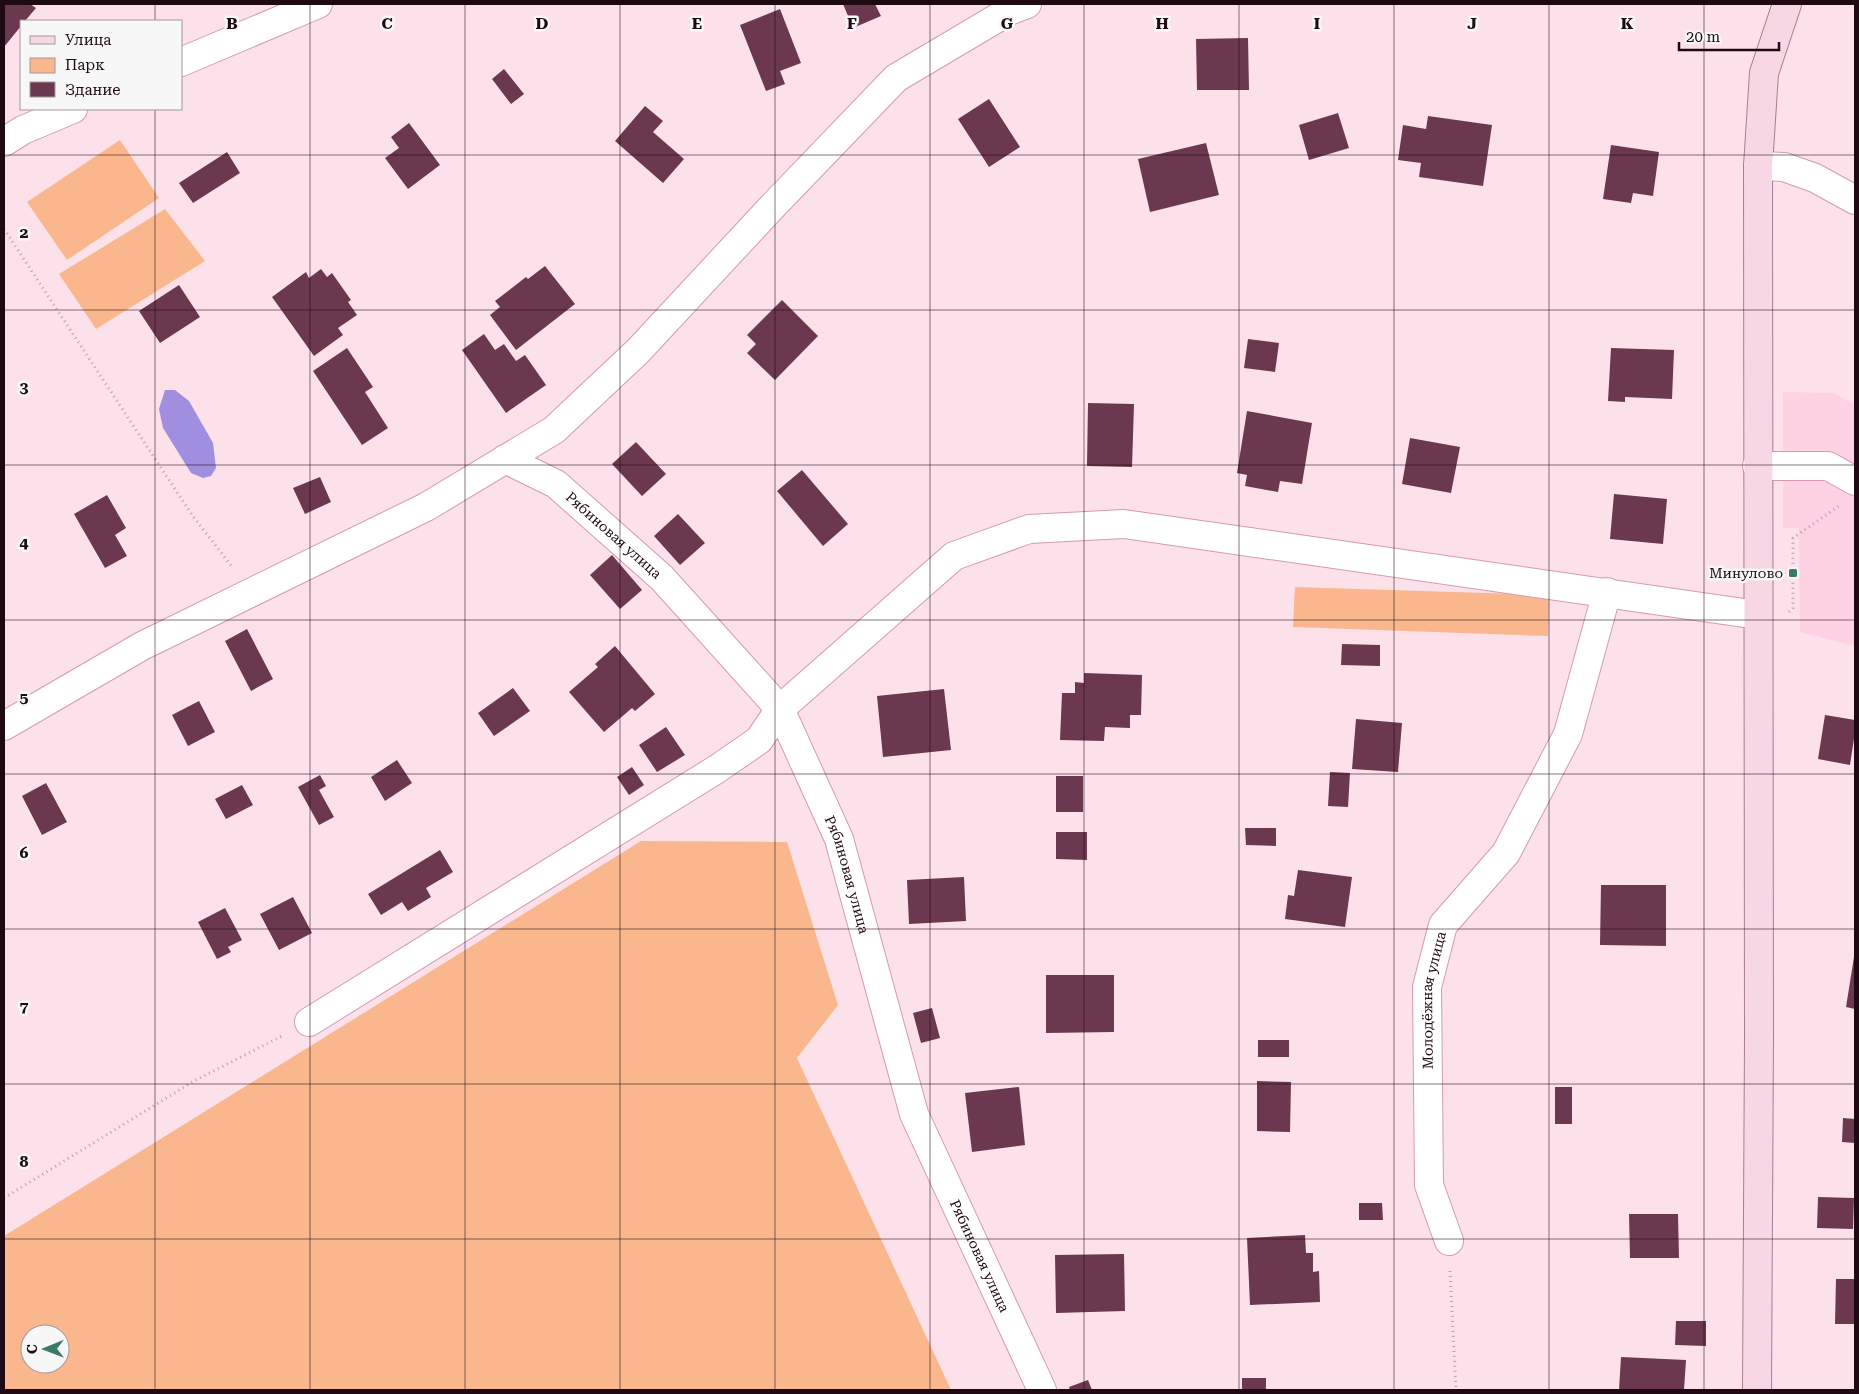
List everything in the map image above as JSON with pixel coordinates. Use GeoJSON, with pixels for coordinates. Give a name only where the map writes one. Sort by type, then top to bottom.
{"type":"FeatureCollection","features":[{"type":"Feature","properties":{"kind":"main road"},"geometry":{"type":"LineString","coordinates":[[1757,1390],[1759,1078],[1758,166],[1764,73],[1787,4]]}},
{"type":"Feature","properties":{"kind":"street"},"geometry":{"type":"LineString","coordinates":[[182,62],[318,4]]}},
{"type":"Feature","properties":{"kind":"street"},"geometry":{"type":"LineString","coordinates":[[4,726],[142,646],[426,507],[554,430],[638,351],[770,209],[896,78],[1009,11],[1027,4]]}},
{"type":"Feature","properties":{"kind":"street"},"geometry":{"type":"LineString","coordinates":[[4,142],[23,130],[71,110]]}},
{"type":"Feature","properties":{"kind":"street"},"geometry":{"type":"LineString","coordinates":[[1758,166],[1784,167],[1815,178],[1855,200]]}},
{"type":"Feature","properties":{"kind":"street","name":"Рябиновая улица"},"geometry":{"type":"LineString","coordinates":[[505,459],[556,484],[662,578],[780,709],[839,839],[914,1114],[1042,1390]]}},
{"type":"Feature","properties":{"kind":"street"},"geometry":{"type":"LineString","coordinates":[[1757,466],[1828,466],[1855,481]]}},
{"type":"Feature","properties":{"kind":"street"},"geometry":{"type":"LineString","coordinates":[[309,1022],[718,769],[759,740],[780,709],[954,556],[1028,529],[1124,524],[1758,615]]}},
{"type":"Feature","properties":{"kind":"street","name":"Молодёжная улица"},"geometry":{"type":"LineString","coordinates":[[1449,1241],[1429,1185],[1427,987],[1443,925],[1506,852],[1568,734],[1607,592]]}},
{"type":"Feature","properties":{"kind":"path"},"geometry":{"type":"LineString","coordinates":[[4,229],[192,515],[251,592]]}},
{"type":"Feature","properties":{"kind":"path"},"geometry":{"type":"LineString","coordinates":[[1793,608],[1793,538],[1840,506]]}},
{"type":"Feature","properties":{"kind":"path"},"geometry":{"type":"LineString","coordinates":[[4,1198],[194,1081],[309,1022]]}},
{"type":"Feature","properties":{"kind":"path"},"geometry":{"type":"LineString","coordinates":[[1449,1241],[1456,1390]]}},
{"type":"Feature","properties":{"kind":"shaded area"},"geometry":{"type":"Polygon","coordinates":[[[165,390],[175,390],[189,401],[213,443],[216,468],[211,476],[203,478],[191,473],[163,428],[159,409],[165,390]]]}},
{"type":"Feature","properties":{"kind":"shaded area"},"geometry":{"type":"Polygon","coordinates":[[[1783,392],[1834,393],[1855,405],[1855,646],[1800,632],[1799,528],[1783,528],[1783,392]]]}},
{"type":"Feature","properties":{"kind":"green space"},"geometry":{"type":"Polygon","coordinates":[[[120,140],[159,198],[67,260],[27,202],[120,140]]]}},
{"type":"Feature","properties":{"kind":"green space"},"geometry":{"type":"Polygon","coordinates":[[[165,209],[205,261],[96,329],[59,274],[165,209]]]}},
{"type":"Feature","properties":{"kind":"green space"},"geometry":{"type":"Polygon","coordinates":[[[1295,587],[1549,595],[1548,636],[1293,627],[1295,587]]]}},
{"type":"Feature","properties":{"kind":"green space"},"geometry":{"type":"Polygon","coordinates":[[[641,841],[787,842],[838,1005],[797,1058],[951,1390],[4,1390],[4,1236],[641,841]]]}},
{"type":"Feature","properties":{"kind":"building"},"geometry":{"type":"Polygon","coordinates":[[[4,4],[30,4],[36,8],[26,20],[20,20],[20,27],[4,47],[4,4]]]}},
{"type":"Feature","properties":{"kind":"building"},"geometry":{"type":"Polygon","coordinates":[[[843,4],[875,4],[881,16],[853,28],[843,4]]]}},
{"type":"Feature","properties":{"kind":"building"},"geometry":{"type":"Polygon","coordinates":[[[780,9],[801,63],[780,71],[785,84],[766,91],[740,25],[780,9]]]}},
{"type":"Feature","properties":{"kind":"building"},"geometry":{"type":"Polygon","coordinates":[[[1248,38],[1249,90],[1197,90],[1196,39],[1248,38]]]}},
{"type":"Feature","properties":{"kind":"building"},"geometry":{"type":"Polygon","coordinates":[[[504,69],[524,94],[511,104],[492,79],[504,69]]]}},
{"type":"Feature","properties":{"kind":"building"},"geometry":{"type":"Polygon","coordinates":[[[989,99],[1020,147],[989,167],[958,119],[989,99]]]}},
{"type":"Feature","properties":{"kind":"building"},"geometry":{"type":"Polygon","coordinates":[[[645,106],[663,121],[653,132],[684,159],[663,183],[615,141],[645,106]]]}},
{"type":"Feature","properties":{"kind":"building"},"geometry":{"type":"Polygon","coordinates":[[[1338,113],[1349,148],[1309,160],[1299,125],[1338,113]]]}},
{"type":"Feature","properties":{"kind":"building"},"geometry":{"type":"Polygon","coordinates":[[[1428,116],[1492,125],[1483,186],[1419,177],[1421,163],[1398,160],[1403,125],[1426,129],[1428,116]]]}},
{"type":"Feature","properties":{"kind":"building"},"geometry":{"type":"Polygon","coordinates":[[[409,123],[440,165],[408,189],[385,158],[399,148],[391,137],[409,123]]]}},
{"type":"Feature","properties":{"kind":"building"},"geometry":{"type":"Polygon","coordinates":[[[1206,143],[1219,195],[1150,212],[1138,159],[1206,143]]]}},
{"type":"Feature","properties":{"kind":"building"},"geometry":{"type":"Polygon","coordinates":[[[1611,145],[1659,152],[1653,196],[1633,193],[1631,203],[1603,199],[1611,145]]]}},
{"type":"Feature","properties":{"kind":"building"},"geometry":{"type":"Polygon","coordinates":[[[227,152],[240,173],[193,203],[179,183],[227,152]]]}},
{"type":"Feature","properties":{"kind":"building"},"geometry":{"type":"Polygon","coordinates":[[[545,266],[575,304],[516,350],[490,315],[500,307],[495,301],[526,277],[528,279],[545,266]]]}},
{"type":"Feature","properties":{"kind":"building"},"geometry":{"type":"Polygon","coordinates":[[[321,269],[327,277],[332,273],[351,300],[348,302],[357,315],[338,328],[343,335],[314,356],[272,297],[306,272],[309,278],[321,269]]]}},
{"type":"Feature","properties":{"kind":"building"},"geometry":{"type":"Polygon","coordinates":[[[179,285],[200,317],[160,343],[139,311],[179,285]]]}},
{"type":"Feature","properties":{"kind":"building"},"geometry":{"type":"Polygon","coordinates":[[[782,300],[818,336],[775,380],[747,353],[756,344],[747,335],[782,300]]]}},
{"type":"Feature","properties":{"kind":"building"},"geometry":{"type":"Polygon","coordinates":[[[484,334],[495,350],[504,344],[516,361],[525,355],[546,385],[506,413],[462,350],[484,334]]]}},
{"type":"Feature","properties":{"kind":"building"},"geometry":{"type":"Polygon","coordinates":[[[1248,339],[1279,343],[1275,372],[1244,368],[1248,339]]]}},
{"type":"Feature","properties":{"kind":"building"},"geometry":{"type":"Polygon","coordinates":[[[347,348],[373,387],[365,392],[388,428],[362,445],[313,371],[347,348]]]}},
{"type":"Feature","properties":{"kind":"building"},"geometry":{"type":"Polygon","coordinates":[[[1611,348],[1674,350],[1672,399],[1625,397],[1625,402],[1608,401],[1611,348]]]}},
{"type":"Feature","properties":{"kind":"building"},"geometry":{"type":"Polygon","coordinates":[[[1088,403],[1134,404],[1132,467],[1087,466],[1088,403]]]}},
{"type":"Feature","properties":{"kind":"building"},"geometry":{"type":"Polygon","coordinates":[[[1247,411],[1312,423],[1302,484],[1280,481],[1278,492],[1245,486],[1247,475],[1237,473],[1247,411]]]}},
{"type":"Feature","properties":{"kind":"building"},"geometry":{"type":"Polygon","coordinates":[[[1410,438],[1460,447],[1451,493],[1402,484],[1410,438]]]}},
{"type":"Feature","properties":{"kind":"building"},"geometry":{"type":"Polygon","coordinates":[[[636,442],[666,474],[642,496],[612,464],[636,442]]]}},
{"type":"Feature","properties":{"kind":"building"},"geometry":{"type":"Polygon","coordinates":[[[802,470],[848,524],[823,546],[777,491],[802,470]]]}},
{"type":"Feature","properties":{"kind":"building"},"geometry":{"type":"Polygon","coordinates":[[[320,477],[331,502],[305,514],[293,488],[320,477]]]}},
{"type":"Feature","properties":{"kind":"building"},"geometry":{"type":"Polygon","coordinates":[[[1614,494],[1667,499],[1663,544],[1610,539],[1614,494]]]}},
{"type":"Feature","properties":{"kind":"building"},"geometry":{"type":"Polygon","coordinates":[[[107,495],[126,528],[115,535],[127,556],[105,568],[74,514],[107,495]]]}},
{"type":"Feature","properties":{"kind":"building"},"geometry":{"type":"Polygon","coordinates":[[[678,514],[705,543],[680,565],[654,536],[678,514]]]}},
{"type":"Feature","properties":{"kind":"building"},"geometry":{"type":"Polygon","coordinates":[[[612,555],[642,590],[620,609],[590,575],[612,555]]]}},
{"type":"Feature","properties":{"kind":"building"},"geometry":{"type":"Polygon","coordinates":[[[247,629],[273,679],[251,691],[225,641],[247,629]]]}},
{"type":"Feature","properties":{"kind":"building"},"geometry":{"type":"Polygon","coordinates":[[[1342,644],[1380,645],[1380,666],[1341,665],[1342,644]]]}},
{"type":"Feature","properties":{"kind":"building"},"geometry":{"type":"Polygon","coordinates":[[[615,646],[655,694],[635,711],[632,708],[604,732],[569,692],[598,667],[595,664],[615,646]]]}},
{"type":"Feature","properties":{"kind":"building"},"geometry":{"type":"Polygon","coordinates":[[[1084,673],[1142,675],[1141,715],[1130,715],[1130,728],[1105,727],[1104,741],[1060,740],[1062,693],[1075,693],[1075,682],[1084,683],[1084,673]]]}},
{"type":"Feature","properties":{"kind":"building"},"geometry":{"type":"Polygon","coordinates":[[[513,688],[530,711],[494,736],[478,713],[513,688]]]}},
{"type":"Feature","properties":{"kind":"building"},"geometry":{"type":"Polygon","coordinates":[[[944,689],[951,750],[883,757],[877,696],[944,689]]]}},
{"type":"Feature","properties":{"kind":"building"},"geometry":{"type":"Polygon","coordinates":[[[199,701],[215,732],[188,746],[172,715],[199,701]]]}},
{"type":"Feature","properties":{"kind":"building"},"geometry":{"type":"Polygon","coordinates":[[[1825,715],[1855,720],[1850,765],[1818,759],[1825,715]]]}},
{"type":"Feature","properties":{"kind":"building"},"geometry":{"type":"Polygon","coordinates":[[[1356,719],[1402,723],[1398,772],[1352,769],[1356,719]]]}},
{"type":"Feature","properties":{"kind":"building"},"geometry":{"type":"Polygon","coordinates":[[[666,727],[685,755],[657,772],[639,745],[666,727]]]}},
{"type":"Feature","properties":{"kind":"building"},"geometry":{"type":"Polygon","coordinates":[[[397,760],[412,783],[385,801],[371,777],[397,760]]]}},
{"type":"Feature","properties":{"kind":"building"},"geometry":{"type":"Polygon","coordinates":[[[632,767],[644,785],[629,795],[617,777],[632,767]]]}},
{"type":"Feature","properties":{"kind":"building"},"geometry":{"type":"Polygon","coordinates":[[[1330,772],[1350,773],[1348,807],[1328,806],[1330,772]]]}},
{"type":"Feature","properties":{"kind":"building"},"geometry":{"type":"Polygon","coordinates":[[[320,775],[326,786],[319,790],[334,817],[319,825],[298,787],[320,775]]]}},
{"type":"Feature","properties":{"kind":"building"},"geometry":{"type":"Polygon","coordinates":[[[1056,776],[1083,776],[1083,812],[1056,812],[1056,776]]]}},
{"type":"Feature","properties":{"kind":"building"},"geometry":{"type":"Polygon","coordinates":[[[46,783],[67,822],[42,835],[22,796],[46,783]]]}},
{"type":"Feature","properties":{"kind":"building"},"geometry":{"type":"Polygon","coordinates":[[[242,785],[253,805],[226,819],[215,799],[242,785]]]}},
{"type":"Feature","properties":{"kind":"building"},"geometry":{"type":"Polygon","coordinates":[[[1245,828],[1276,828],[1276,846],[1246,845],[1245,828]]]}},
{"type":"Feature","properties":{"kind":"building"},"geometry":{"type":"Polygon","coordinates":[[[1056,832],[1087,832],[1087,860],[1056,859],[1056,832]]]}},
{"type":"Feature","properties":{"kind":"building"},"geometry":{"type":"Polygon","coordinates":[[[440,850],[453,872],[426,888],[431,897],[408,911],[402,902],[381,915],[368,894],[440,850]]]}},
{"type":"Feature","properties":{"kind":"building"},"geometry":{"type":"Polygon","coordinates":[[[1298,870],[1352,877],[1345,927],[1285,919],[1288,895],[1294,896],[1298,870]]]}},
{"type":"Feature","properties":{"kind":"building"},"geometry":{"type":"Polygon","coordinates":[[[964,877],[966,921],[909,924],[907,880],[964,877]]]}},
{"type":"Feature","properties":{"kind":"building"},"geometry":{"type":"Polygon","coordinates":[[[1601,885],[1666,885],[1666,946],[1600,945],[1601,885]]]}},
{"type":"Feature","properties":{"kind":"building"},"geometry":{"type":"Polygon","coordinates":[[[293,897],[312,933],[279,950],[260,914],[293,897]]]}},
{"type":"Feature","properties":{"kind":"building"},"geometry":{"type":"Polygon","coordinates":[[[225,908],[242,940],[228,947],[231,952],[217,959],[198,922],[225,908]]]}},
{"type":"Feature","properties":{"kind":"building"},"geometry":{"type":"Polygon","coordinates":[[[1855,957],[1855,1009],[1846,1007],[1855,957]]]}},
{"type":"Feature","properties":{"kind":"building"},"geometry":{"type":"Polygon","coordinates":[[[1046,975],[1114,975],[1114,1032],[1046,1033],[1046,975]]]}},
{"type":"Feature","properties":{"kind":"building"},"geometry":{"type":"Polygon","coordinates":[[[932,1008],[940,1038],[921,1043],[913,1013],[932,1008]]]}},
{"type":"Feature","properties":{"kind":"building"},"geometry":{"type":"Polygon","coordinates":[[[1258,1040],[1289,1040],[1289,1057],[1258,1057],[1258,1040]]]}},
{"type":"Feature","properties":{"kind":"building"},"geometry":{"type":"Polygon","coordinates":[[[1257,1081],[1291,1082],[1290,1132],[1257,1131],[1257,1081]]]}},
{"type":"Feature","properties":{"kind":"building"},"geometry":{"type":"Polygon","coordinates":[[[1019,1087],[1025,1145],[972,1152],[965,1093],[1019,1087]]]}},
{"type":"Feature","properties":{"kind":"building"},"geometry":{"type":"Polygon","coordinates":[[[1555,1087],[1572,1087],[1572,1124],[1555,1124],[1555,1087]]]}},
{"type":"Feature","properties":{"kind":"building"},"geometry":{"type":"Polygon","coordinates":[[[1843,1118],[1855,1119],[1855,1143],[1842,1142],[1843,1118]]]}},
{"type":"Feature","properties":{"kind":"building"},"geometry":{"type":"Polygon","coordinates":[[[1818,1197],[1854,1198],[1853,1229],[1817,1228],[1818,1197]]]}},
{"type":"Feature","properties":{"kind":"building"},"geometry":{"type":"Polygon","coordinates":[[[1359,1203],[1382,1203],[1383,1220],[1359,1220],[1359,1203]]]}},
{"type":"Feature","properties":{"kind":"building"},"geometry":{"type":"Polygon","coordinates":[[[1629,1214],[1678,1214],[1679,1258],[1630,1258],[1629,1214]]]}},
{"type":"Feature","properties":{"kind":"building"},"geometry":{"type":"Polygon","coordinates":[[[1305,1235],[1306,1253],[1313,1253],[1313,1272],[1319,1271],[1320,1302],[1250,1305],[1247,1238],[1305,1235]]]}},
{"type":"Feature","properties":{"kind":"building"},"geometry":{"type":"Polygon","coordinates":[[[1124,1254],[1125,1311],[1056,1313],[1055,1255],[1124,1254]]]}},
{"type":"Feature","properties":{"kind":"building"},"geometry":{"type":"Polygon","coordinates":[[[1836,1279],[1855,1279],[1855,1324],[1835,1324],[1836,1279]]]}},
{"type":"Feature","properties":{"kind":"building"},"geometry":{"type":"Polygon","coordinates":[[[1676,1321],[1706,1321],[1706,1346],[1675,1345],[1676,1321]]]}},
{"type":"Feature","properties":{"kind":"building"},"geometry":{"type":"Polygon","coordinates":[[[1621,1357],[1686,1360],[1684,1390],[1619,1390],[1621,1357]]]}},
{"type":"Feature","properties":{"kind":"building"},"geometry":{"type":"Polygon","coordinates":[[[1242,1378],[1266,1378],[1266,1390],[1242,1390],[1242,1378]]]}},
{"type":"Feature","properties":{"kind":"building"},"geometry":{"type":"Polygon","coordinates":[[[1088,1380],[1092,1390],[1070,1390],[1069,1387],[1088,1380]]]}},
{"type":"Feature","properties":{"kind":"place","name":"Минулово"},"geometry":{"type":"Point","coordinates":[1793,573]}}]}
